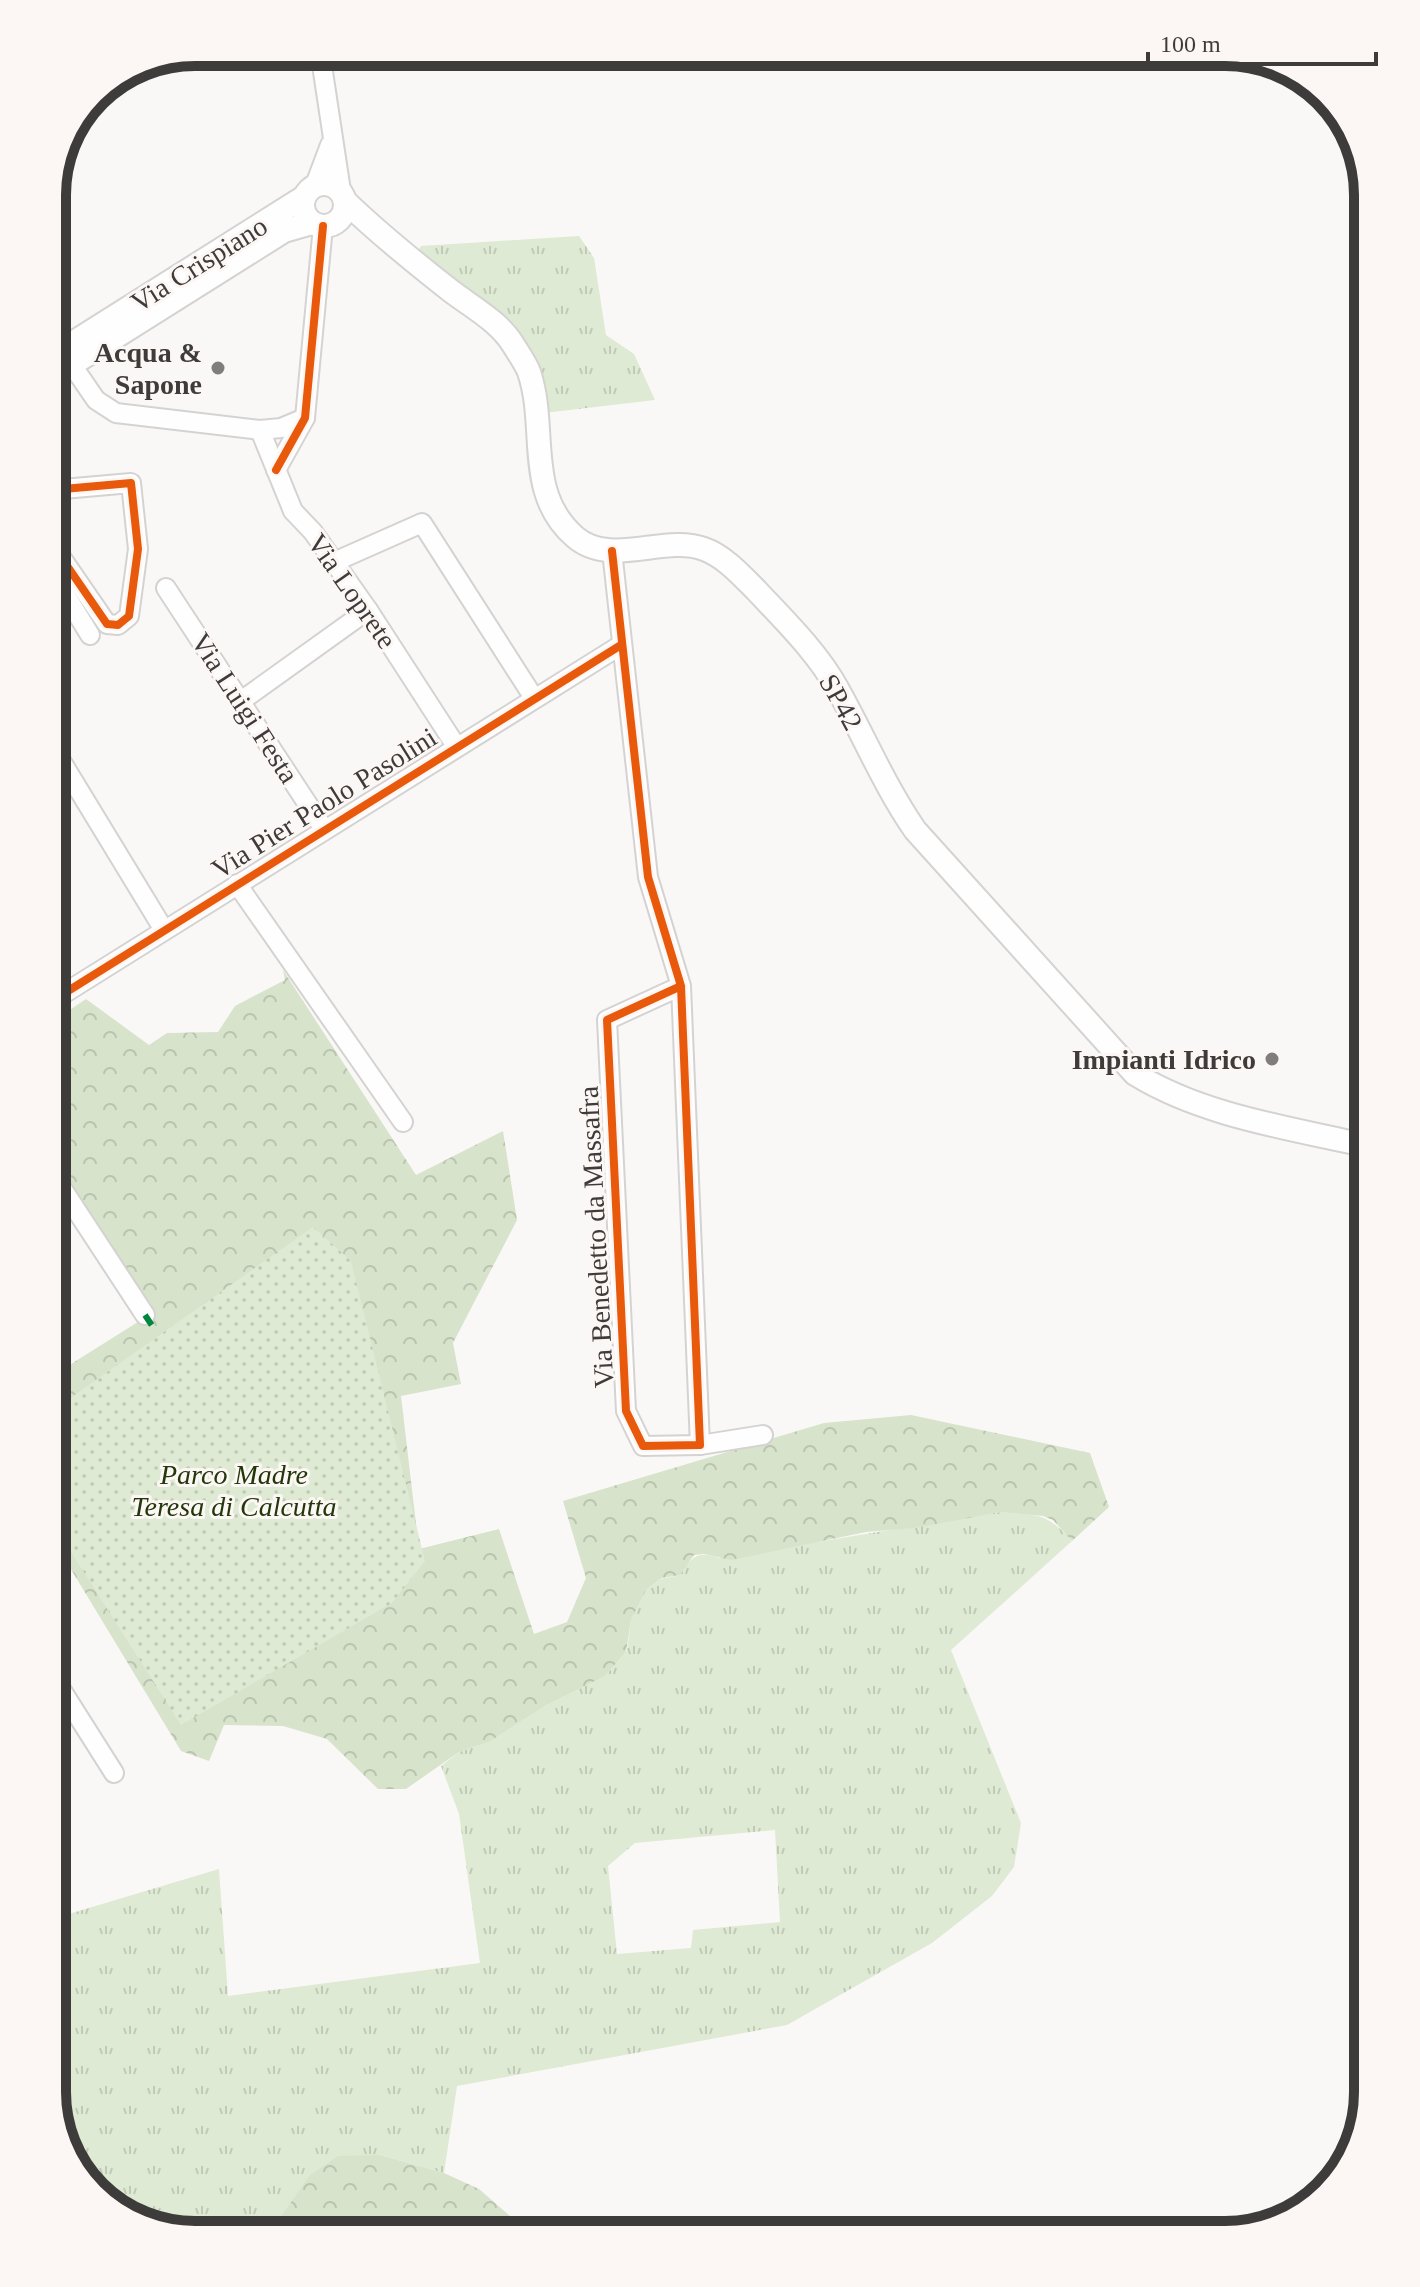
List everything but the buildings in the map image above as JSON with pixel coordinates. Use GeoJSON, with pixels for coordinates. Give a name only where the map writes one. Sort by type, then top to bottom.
{"type":"FeatureCollection","features":[{"type":"Feature","properties":{"kind":"main road"},"geometry":{"type":"LineString","coordinates":[[333,185],[343,196],[344,214],[323,224],[303,210],[310,191],[333,185]]}},
{"type":"Feature","properties":{"kind":"main road","name":"Via Crispiano"},"geometry":{"type":"LineString","coordinates":[[66,358],[310,191]]}},
{"type":"Feature","properties":{"kind":"main road","name":"SP42"},"geometry":{"type":"LineString","coordinates":[[343,196],[379,234],[489,319],[512,342],[529,373],[538,464],[546,494],[562,523],[577,539],[612,551],[684,545],[704,549],[747,581],[782,617],[836,686],[889,793],[915,830],[1135,1074],[1166,1093],[1264,1122],[1354,1143]]}},
{"type":"Feature","properties":{"kind":"main road","name":"Via Crispiano"},"geometry":{"type":"LineString","coordinates":[[66,359],[284,231],[323,224]]}},
{"type":"Feature","properties":{"kind":"main road","name":"SP42"},"geometry":{"type":"LineString","coordinates":[[323,224],[379,234]]}},
{"type":"Feature","properties":{"kind":"street"},"geometry":{"type":"LineString","coordinates":[[322,66],[331,142],[343,196]]}},
{"type":"Feature","properties":{"kind":"street"},"geometry":{"type":"LineString","coordinates":[[310,191],[331,142]]}},
{"type":"Feature","properties":{"kind":"street"},"geometry":{"type":"LineString","coordinates":[[276,470],[305,418],[323,224]]}},
{"type":"Feature","properties":{"kind":"street"},"geometry":{"type":"LineString","coordinates":[[66,366],[96,400],[116,413],[260,430],[281,428],[305,418]]}},
{"type":"Feature","properties":{"kind":"street","name":"Via Loprete"},"geometry":{"type":"LineString","coordinates":[[260,430],[293,511],[368,610],[456,746]]}},
{"type":"Feature","properties":{"kind":"street"},"geometry":{"type":"LineString","coordinates":[[66,489],[131,483],[138,549],[129,616],[118,625],[107,624],[66,564]]}},
{"type":"Feature","properties":{"kind":"street"},"geometry":{"type":"LineString","coordinates":[[334,562],[422,523],[534,698]]}},
{"type":"Feature","properties":{"kind":"street"},"geometry":{"type":"LineString","coordinates":[[612,551],[648,877],[681,986],[700,1445]]}},
{"type":"Feature","properties":{"kind":"street","name":"Via Luigi Festa"},"geometry":{"type":"LineString","coordinates":[[166,588],[324,829]]}},
{"type":"Feature","properties":{"kind":"street"},"geometry":{"type":"LineString","coordinates":[[66,596],[90,635]]}},
{"type":"Feature","properties":{"kind":"street"},"geometry":{"type":"LineString","coordinates":[[241,701],[368,610]]}},
{"type":"Feature","properties":{"kind":"street","name":"Via Pier Paolo Pasolini"},"geometry":{"type":"LineString","coordinates":[[66,992],[621,645]]}},
{"type":"Feature","properties":{"kind":"street"},"geometry":{"type":"LineString","coordinates":[[66,769],[164,930]]}},
{"type":"Feature","properties":{"kind":"street"},"geometry":{"type":"LineString","coordinates":[[237,884],[403,1122]]}},
{"type":"Feature","properties":{"kind":"street","name":"Via Benedetto da Massafra"},"geometry":{"type":"LineString","coordinates":[[681,986],[607,1020],[626,1411],[643,1446],[700,1445],[763,1435]]}},
{"type":"Feature","properties":{"kind":"street"},"geometry":{"type":"LineString","coordinates":[[66,1194],[145,1315]]}},
{"type":"Feature","properties":{"kind":"street"},"geometry":{"type":"LineString","coordinates":[[66,1697],[114,1773]]}},
{"type":"Feature","properties":{"kind":"green space"},"geometry":{"type":"Polygon","coordinates":[[[579,236],[594,258],[606,335],[634,354],[655,400],[544,413],[525,343],[417,253],[421,246],[579,236]]]}},
{"type":"Feature","properties":{"kind":"green space"},"geometry":{"type":"Polygon","coordinates":[[[283,970],[416,1175],[503,1131],[517,1220],[453,1343],[461,1384],[401,1396],[419,1549],[499,1529],[534,1634],[567,1622],[586,1578],[563,1501],[824,1423],[911,1415],[1090,1453],[1109,1507],[1072,1541],[1053,1520],[1043,1516],[1000,1512],[915,1528],[866,1532],[731,1560],[694,1555],[680,1575],[662,1578],[646,1590],[631,1620],[626,1652],[605,1676],[545,1706],[489,1742],[459,1752],[406,1789],[378,1789],[327,1739],[283,1726],[224,1725],[209,1761],[181,1751],[66,1561],[66,1367],[149,1315],[66,1181],[66,1013],[86,999],[149,1045],[167,1033],[218,1032],[235,1006],[285,980],[283,970]]]}},
{"type":"Feature","properties":{"kind":"green space","name":"Parco Madre Teresa di Calcutta"},"geometry":{"type":"Polygon","coordinates":[[[313,1227],[351,1261],[425,1561],[392,1603],[181,1725],[66,1544],[66,1401],[313,1227]]]}},
{"type":"Feature","properties":{"kind":"green space"},"geometry":{"type":"Polygon","coordinates":[[[1000,1512],[1040,1517],[1055,1524],[1072,1541],[951,1650],[1021,1823],[1014,1867],[992,1896],[932,1943],[787,2025],[457,2086],[444,2173],[380,2155],[288,2209],[279,2221],[170,2219],[138,2208],[110,2189],[79,2149],[68,2117],[66,1915],[219,1869],[228,1996],[480,1963],[459,1814],[441,1766],[459,1752],[489,1742],[545,1706],[605,1676],[627,1651],[631,1620],[646,1590],[661,1579],[680,1575],[696,1557],[706,1555],[719,1558],[1000,1512]],[[775,1830],[635,1843],[608,1866],[617,1954],[691,1948],[693,1930],[780,1922],[775,1830]]]}},
{"type":"Feature","properties":{"kind":"green space"},"geometry":{"type":"Polygon","coordinates":[[[380,2155],[444,2173],[479,2189],[516,2221],[278,2221],[310,2175],[338,2156],[380,2155]]]}},
{"type":"Feature","properties":{"kind":"marked path"},"geometry":{"type":"LineString","coordinates":[[145,1315],[155,1330]]}},
{"type":"Feature","properties":{"kind":"cycle path"},"geometry":{"type":"LineString","coordinates":[[276,470],[305,418],[323,226]]}},
{"type":"Feature","properties":{"kind":"cycle path"},"geometry":{"type":"LineString","coordinates":[[66,489],[131,483],[138,549],[129,616],[118,625],[107,624],[66,564]]}},
{"type":"Feature","properties":{"kind":"cycle path"},"geometry":{"type":"LineString","coordinates":[[612,551],[648,877],[681,986],[700,1445],[643,1446],[626,1411],[607,1020],[681,986]]}},
{"type":"Feature","properties":{"kind":"cycle path"},"geometry":{"type":"LineString","coordinates":[[66,992],[621,645]]}},
{"type":"Feature","properties":{"kind":"place","name":"Acqua & Sapone"},"geometry":{"type":"Point","coordinates":[218,368]}},
{"type":"Feature","properties":{"kind":"place","name":"Impianti Idrico"},"geometry":{"type":"Point","coordinates":[1272,1059]}}]}
